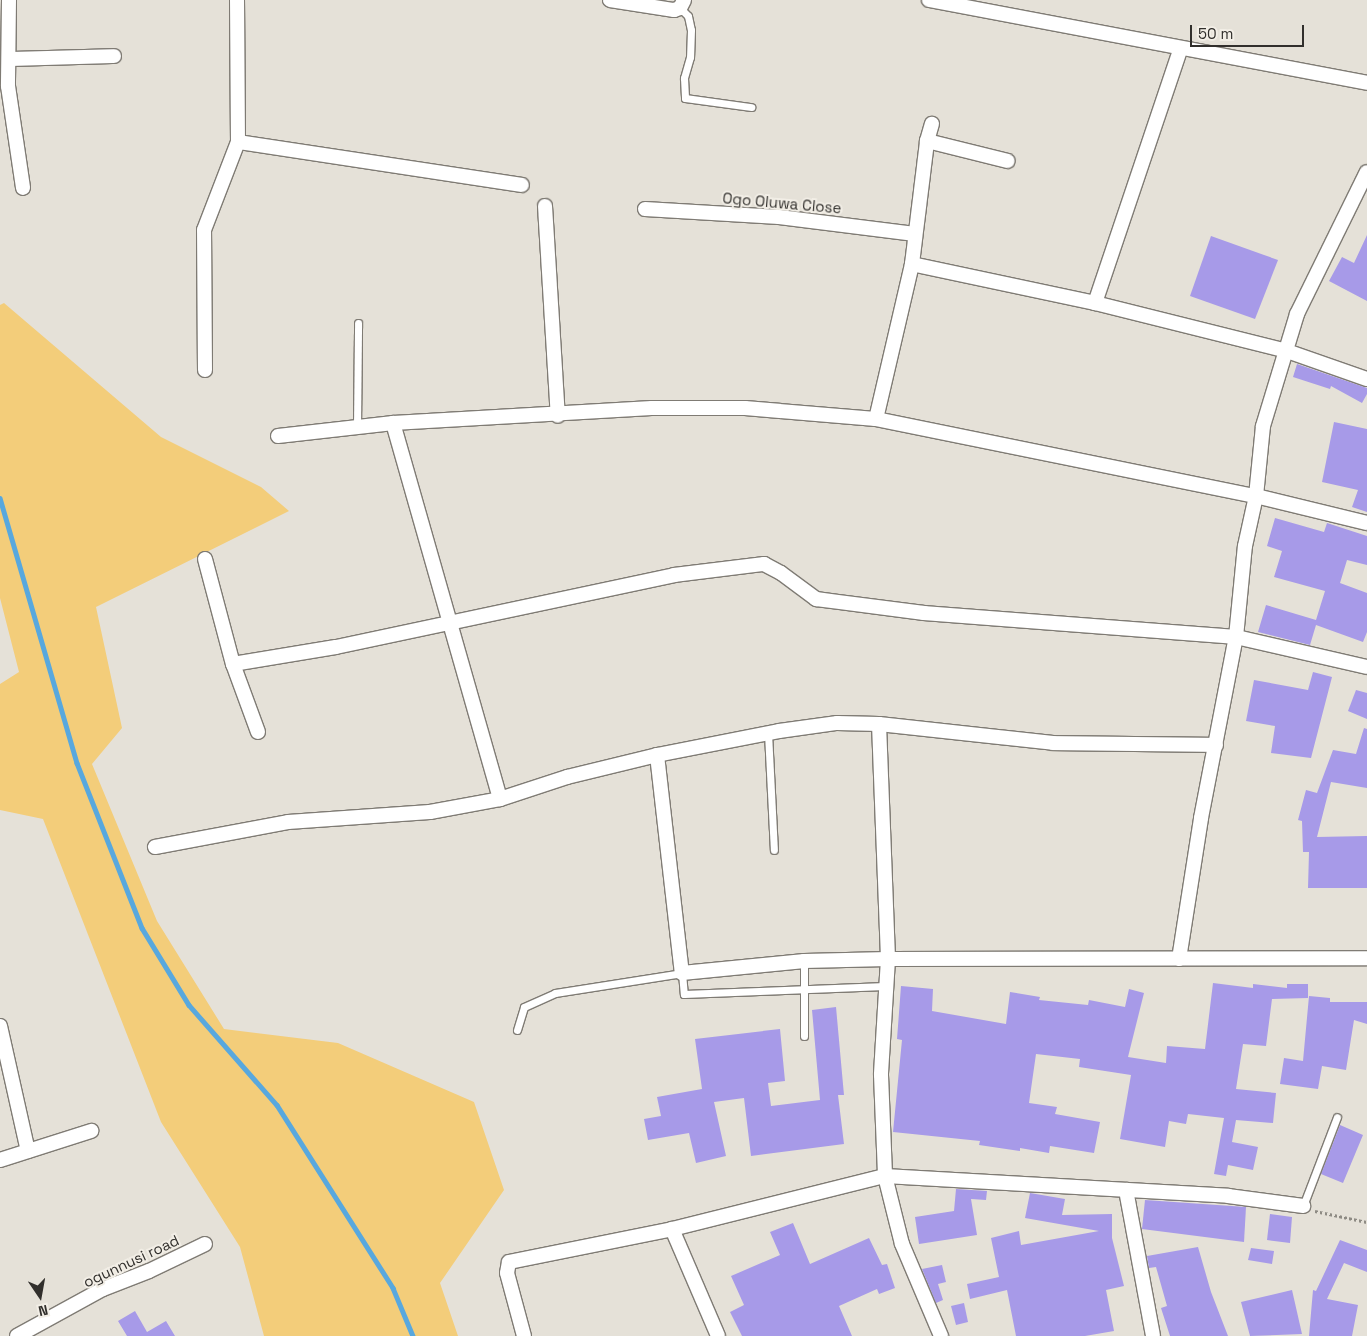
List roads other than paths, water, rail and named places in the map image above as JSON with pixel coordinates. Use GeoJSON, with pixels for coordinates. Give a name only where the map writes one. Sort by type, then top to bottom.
{"type":"FeatureCollection","features":[{"type":"Feature","properties":{"kind":"street"},"geometry":{"type":"LineString","coordinates":[[9,0],[8,86],[23,188]]}},
{"type":"Feature","properties":{"kind":"street"},"geometry":{"type":"LineString","coordinates":[[205,370],[204,230],[238,142],[237,0]]}},
{"type":"Feature","properties":{"kind":"street"},"geometry":{"type":"LineString","coordinates":[[610,0],[682,4]]}},
{"type":"Feature","properties":{"kind":"street"},"geometry":{"type":"LineString","coordinates":[[929,0],[1180,50],[1367,83]]}},
{"type":"Feature","properties":{"kind":"street"},"geometry":{"type":"LineString","coordinates":[[1095,303],[1180,50]]}},
{"type":"Feature","properties":{"kind":"street"},"geometry":{"type":"LineString","coordinates":[[9,59],[114,56]]}},
{"type":"Feature","properties":{"kind":"street"},"geometry":{"type":"LineString","coordinates":[[876,419],[912,264],[927,141],[932,124]]}},
{"type":"Feature","properties":{"kind":"street"},"geometry":{"type":"LineString","coordinates":[[927,141],[1008,161]]}},
{"type":"Feature","properties":{"kind":"street"},"geometry":{"type":"LineString","coordinates":[[238,142],[522,184]]}},
{"type":"Feature","properties":{"kind":"street"},"geometry":{"type":"LineString","coordinates":[[1178,959],[1201,818],[1236,636],[1245,546],[1256,496],[1263,426],[1284,350],[1297,314],[1367,173]]}},
{"type":"Feature","properties":{"kind":"street"},"geometry":{"type":"LineString","coordinates":[[545,206],[558,416]]}},
{"type":"Feature","properties":{"kind":"street","name":"Ogo Oluwa Close"},"geometry":{"type":"LineString","coordinates":[[645,209],[780,218],[915,234]]}},
{"type":"Feature","properties":{"kind":"street"},"geometry":{"type":"LineString","coordinates":[[912,264],[1095,303],[1284,350],[1367,379]]}},
{"type":"Feature","properties":{"kind":"street"},"geometry":{"type":"LineString","coordinates":[[278,436],[394,423],[558,416],[652,408],[744,408],[876,419],[1256,496],[1367,523]]}},
{"type":"Feature","properties":{"kind":"street"},"geometry":{"type":"LineString","coordinates":[[394,423],[452,620],[500,798]]}},
{"type":"Feature","properties":{"kind":"street"},"geometry":{"type":"LineString","coordinates":[[205,559],[233,664],[258,732]]}},
{"type":"Feature","properties":{"kind":"street"},"geometry":{"type":"LineString","coordinates":[[233,664],[336,647],[452,620],[674,575],[764,564],[781,573],[812,598],[924,613],[1236,636],[1367,667]]}},
{"type":"Feature","properties":{"kind":"street"},"geometry":{"type":"LineString","coordinates":[[155,847],[288,822],[430,812],[500,798],[566,777],[656,755],[768,733],[837,723],[879,724],[1053,743],[1216,745]]}},
{"type":"Feature","properties":{"kind":"street"},"geometry":{"type":"LineString","coordinates":[[879,724],[888,959],[881,1075],[886,1176],[902,1244],[941,1336]]}},
{"type":"Feature","properties":{"kind":"street"},"geometry":{"type":"LineString","coordinates":[[656,755],[682,973],[804,962],[888,959],[1367,958]]}},
{"type":"Feature","properties":{"kind":"street"},"geometry":{"type":"LineString","coordinates":[[0,1026],[28,1151]]}},
{"type":"Feature","properties":{"kind":"street"},"geometry":{"type":"LineString","coordinates":[[0,1160],[91,1131]]}},
{"type":"Feature","properties":{"kind":"street"},"geometry":{"type":"LineString","coordinates":[[524,1336],[507,1273],[509,1262],[672,1228],[886,1176],[1265,1199],[1303,1206]]}},
{"type":"Feature","properties":{"kind":"street"},"geometry":{"type":"LineString","coordinates":[[1126,1190],[1153,1336]]}},
{"type":"Feature","properties":{"kind":"street"},"geometry":{"type":"LineString","coordinates":[[672,1228],[718,1336]]}},
{"type":"Feature","properties":{"kind":"street","name":"ogunnusi road"},"geometry":{"type":"LineString","coordinates":[[17,1336],[103,1289],[149,1271],[205,1244]]}},
{"type":"Feature","properties":{"kind":"lane"},"geometry":{"type":"LineString","coordinates":[[682,4],[688,16],[691,30],[690,57],[684,78],[685,98],[752,107]]}},
{"type":"Feature","properties":{"kind":"lane"},"geometry":{"type":"LineString","coordinates":[[357,427],[358,323]]}},
{"type":"Feature","properties":{"kind":"lane"},"geometry":{"type":"LineString","coordinates":[[768,733],[774,850]]}},
{"type":"Feature","properties":{"kind":"lane"},"geometry":{"type":"LineString","coordinates":[[804,962],[804,1036]]}},
{"type":"Feature","properties":{"kind":"lane"},"geometry":{"type":"LineString","coordinates":[[517,1030],[524,1007],[555,993],[682,973],[684,994],[885,986]]}},
{"type":"Feature","properties":{"kind":"lane"},"geometry":{"type":"LineString","coordinates":[[1303,1206],[1337,1117]]}},
{"type":"Feature","properties":{"kind":"waterway"},"geometry":{"type":"LineString","coordinates":[[0,498],[77,763],[142,928],[189,1005],[277,1105],[393,1288],[413,1336]]}}]}
